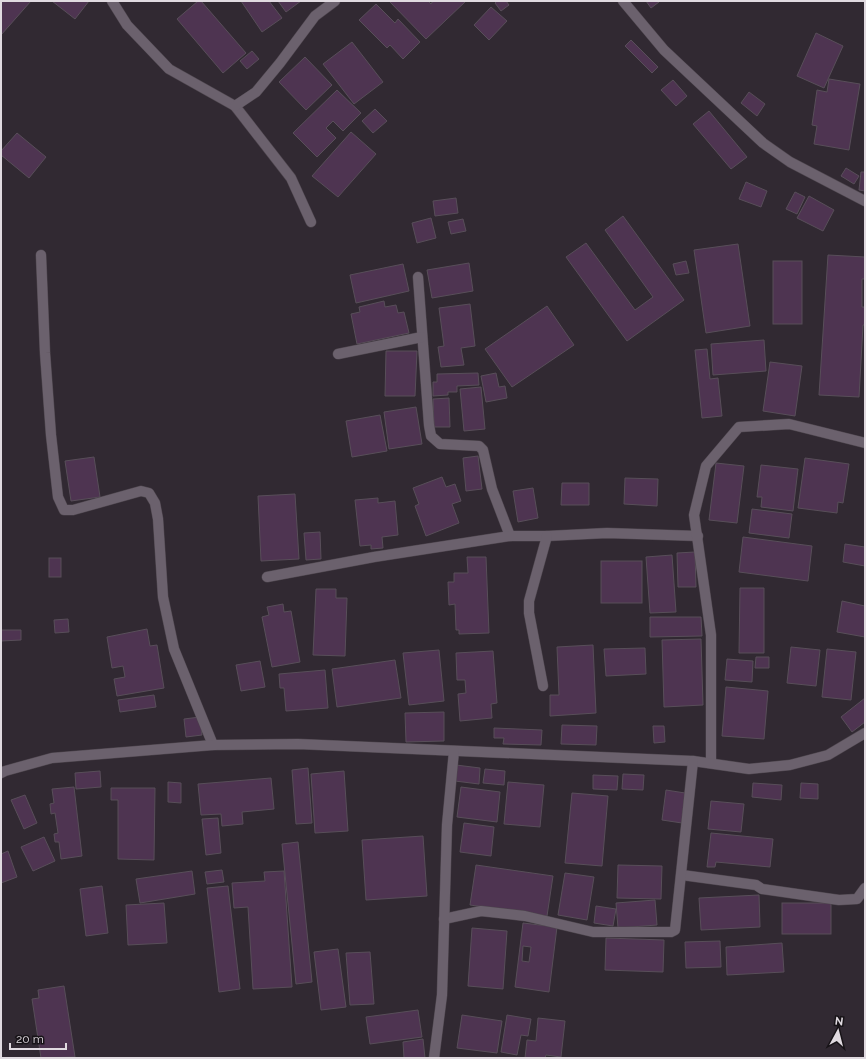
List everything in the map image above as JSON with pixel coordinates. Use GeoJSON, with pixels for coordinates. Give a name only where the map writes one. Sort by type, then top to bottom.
{"type":"FeatureCollection","features":[{"type":"Feature","properties":{"kind":"street"},"geometry":{"type":"LineString","coordinates":[[112,1],[127,25],[169,69],[234,106],[291,178],[311,222]]}},
{"type":"Feature","properties":{"kind":"street"},"geometry":{"type":"LineString","coordinates":[[234,106],[256,92],[316,16],[335,1]]}},
{"type":"Feature","properties":{"kind":"street"},"geometry":{"type":"LineString","coordinates":[[623,1],[664,50],[763,143],[790,162],[865,201]]}},
{"type":"Feature","properties":{"kind":"street"},"geometry":{"type":"LineString","coordinates":[[40,254],[44,353],[58,497],[64,510],[73,510],[141,491],[149,493],[155,503],[158,519],[164,597],[174,649],[213,745]]}},
{"type":"Feature","properties":{"kind":"street"},"geometry":{"type":"LineString","coordinates":[[418,277],[431,436],[440,444],[479,446],[483,450],[492,489],[510,536]]}},
{"type":"Feature","properties":{"kind":"street"},"geometry":{"type":"LineString","coordinates":[[338,354],[422,337]]}},
{"type":"Feature","properties":{"kind":"street"},"geometry":{"type":"LineString","coordinates":[[711,763],[711,635],[694,515],[706,466],[739,427],[789,424],[865,442]]}},
{"type":"Feature","properties":{"kind":"street"},"geometry":{"type":"LineString","coordinates":[[268,577],[374,557],[510,536],[607,533],[698,536]]}},
{"type":"Feature","properties":{"kind":"street"},"geometry":{"type":"LineString","coordinates":[[543,686],[528,601],[547,536]]}},
{"type":"Feature","properties":{"kind":"street"},"geometry":{"type":"LineString","coordinates":[[2,769],[52,758],[213,745],[298,744],[693,761],[749,769],[790,765],[828,755],[865,733]]}},
{"type":"Feature","properties":{"kind":"street"},"geometry":{"type":"LineString","coordinates":[[434,1058],[442,995],[447,825],[454,751]]}},
{"type":"Feature","properties":{"kind":"street"},"geometry":{"type":"LineString","coordinates":[[444,919],[481,911],[525,916],[593,932],[671,932],[675,930],[693,761]]}},
{"type":"Feature","properties":{"kind":"street"},"geometry":{"type":"LineString","coordinates":[[682,875],[756,885],[762,889],[839,900],[856,899],[865,888]]}},
{"type":"Feature","properties":{"kind":"building"},"geometry":{"type":"Polygon","coordinates":[[[1,1],[31,1],[1,35],[1,1]]]}},
{"type":"Feature","properties":{"kind":"building"},"geometry":{"type":"Polygon","coordinates":[[[52,1],[89,1],[75,19],[52,1]]]}},
{"type":"Feature","properties":{"kind":"building"},"geometry":{"type":"Polygon","coordinates":[[[198,1],[201,1],[246,53],[223,73],[177,19],[198,1]]]}},
{"type":"Feature","properties":{"kind":"building"},"geometry":{"type":"Polygon","coordinates":[[[241,1],[269,1],[282,18],[262,32],[241,1]]]}},
{"type":"Feature","properties":{"kind":"building"},"geometry":{"type":"Polygon","coordinates":[[[278,1],[301,1],[286,12],[278,1]]]}},
{"type":"Feature","properties":{"kind":"building"},"geometry":{"type":"Polygon","coordinates":[[[389,1],[428,1],[431,4],[433,1],[466,1],[426,39],[389,1]]]}},
{"type":"Feature","properties":{"kind":"building"},"geometry":{"type":"Polygon","coordinates":[[[497,1],[506,1],[509,5],[501,11],[495,3],[497,1]]]}},
{"type":"Feature","properties":{"kind":"building"},"geometry":{"type":"Polygon","coordinates":[[[646,1],[659,1],[659,2],[651,8],[646,1]]]}},
{"type":"Feature","properties":{"kind":"building"},"geometry":{"type":"Polygon","coordinates":[[[376,4],[395,23],[398,19],[420,42],[403,59],[390,45],[387,48],[359,20],[376,4]]]}},
{"type":"Feature","properties":{"kind":"building"},"geometry":{"type":"Polygon","coordinates":[[[491,7],[507,21],[489,40],[474,25],[491,7]]]}},
{"type":"Feature","properties":{"kind":"building"},"geometry":{"type":"Polygon","coordinates":[[[816,33],[843,46],[824,88],[797,76],[816,33]]]}},
{"type":"Feature","properties":{"kind":"building"},"geometry":{"type":"Polygon","coordinates":[[[631,40],[658,67],[652,73],[625,46],[631,40]]]}},
{"type":"Feature","properties":{"kind":"building"},"geometry":{"type":"Polygon","coordinates":[[[352,42],[383,82],[354,104],[323,64],[352,42]]]}},
{"type":"Feature","properties":{"kind":"building"},"geometry":{"type":"Polygon","coordinates":[[[252,51],[259,59],[247,69],[240,61],[252,51]]]}},
{"type":"Feature","properties":{"kind":"building"},"geometry":{"type":"Polygon","coordinates":[[[305,57],[332,85],[306,110],[279,82],[305,57]]]}},
{"type":"Feature","properties":{"kind":"building"},"geometry":{"type":"Polygon","coordinates":[[[829,79],[860,84],[849,150],[814,144],[817,126],[812,125],[817,90],[827,92],[829,79]]]}},
{"type":"Feature","properties":{"kind":"building"},"geometry":{"type":"Polygon","coordinates":[[[673,80],[687,96],[676,106],[661,90],[673,80]]]}},
{"type":"Feature","properties":{"kind":"building"},"geometry":{"type":"Polygon","coordinates":[[[337,90],[361,113],[343,131],[333,121],[326,128],[336,138],[317,157],[293,133],[337,90]]]}},
{"type":"Feature","properties":{"kind":"building"},"geometry":{"type":"Polygon","coordinates":[[[749,92],[765,104],[757,116],[741,103],[749,92]]]}},
{"type":"Feature","properties":{"kind":"building"},"geometry":{"type":"Polygon","coordinates":[[[375,109],[387,121],[373,133],[362,121],[375,109]]]}},
{"type":"Feature","properties":{"kind":"building"},"geometry":{"type":"Polygon","coordinates":[[[709,111],[747,157],[731,169],[693,124],[709,111]]]}},
{"type":"Feature","properties":{"kind":"building"},"geometry":{"type":"Polygon","coordinates":[[[351,132],[376,154],[338,197],[312,176],[351,132]]]}},
{"type":"Feature","properties":{"kind":"building"},"geometry":{"type":"Polygon","coordinates":[[[17,133],[46,157],[29,178],[1,155],[1,151],[17,133]]]}},
{"type":"Feature","properties":{"kind":"building"},"geometry":{"type":"Polygon","coordinates":[[[846,168],[859,176],[854,184],[841,176],[846,168]]]}},
{"type":"Feature","properties":{"kind":"building"},"geometry":{"type":"Polygon","coordinates":[[[861,172],[865,172],[865,191],[859,190],[861,172]]]}},
{"type":"Feature","properties":{"kind":"building"},"geometry":{"type":"Polygon","coordinates":[[[746,182],[767,191],[761,207],[739,199],[746,182]]]}},
{"type":"Feature","properties":{"kind":"building"},"geometry":{"type":"Polygon","coordinates":[[[795,192],[805,197],[797,214],[786,209],[795,192]]]}},
{"type":"Feature","properties":{"kind":"building"},"geometry":{"type":"Polygon","coordinates":[[[809,196],[834,210],[823,231],[797,218],[809,196]]]}},
{"type":"Feature","properties":{"kind":"building"},"geometry":{"type":"Polygon","coordinates":[[[456,198],[458,213],[435,216],[433,201],[456,198]]]}},
{"type":"Feature","properties":{"kind":"building"},"geometry":{"type":"Polygon","coordinates":[[[623,216],[684,300],[627,341],[566,257],[586,243],[635,310],[653,297],[605,230],[623,216]]]}},
{"type":"Feature","properties":{"kind":"building"},"geometry":{"type":"Polygon","coordinates":[[[431,218],[436,238],[417,243],[412,223],[431,218]]]}},
{"type":"Feature","properties":{"kind":"building"},"geometry":{"type":"Polygon","coordinates":[[[463,219],[466,231],[451,234],[448,222],[463,219]]]}},
{"type":"Feature","properties":{"kind":"building"},"geometry":{"type":"Polygon","coordinates":[[[738,244],[750,326],[706,333],[694,250],[738,244]]]}},
{"type":"Feature","properties":{"kind":"building"},"geometry":{"type":"Polygon","coordinates":[[[828,255],[865,257],[865,279],[862,279],[862,307],[865,307],[865,325],[863,325],[859,397],[819,395],[828,255]]]}},
{"type":"Feature","properties":{"kind":"building"},"geometry":{"type":"Polygon","coordinates":[[[686,261],[689,273],[676,275],[673,264],[686,261]]]}},
{"type":"Feature","properties":{"kind":"building"},"geometry":{"type":"Polygon","coordinates":[[[773,261],[802,261],[802,324],[773,324],[773,261]]]}},
{"type":"Feature","properties":{"kind":"building"},"geometry":{"type":"Polygon","coordinates":[[[469,263],[473,291],[432,298],[427,270],[469,263]]]}},
{"type":"Feature","properties":{"kind":"building"},"geometry":{"type":"Polygon","coordinates":[[[403,264],[409,291],[356,303],[350,275],[403,264]]]}},
{"type":"Feature","properties":{"kind":"building"},"geometry":{"type":"Polygon","coordinates":[[[384,301],[385,307],[396,305],[398,313],[404,312],[409,333],[357,344],[351,314],[360,312],[359,307],[384,301]]]}},
{"type":"Feature","properties":{"kind":"building"},"geometry":{"type":"Polygon","coordinates":[[[470,304],[475,346],[461,348],[464,365],[441,367],[438,347],[444,346],[439,308],[470,304]]]}},
{"type":"Feature","properties":{"kind":"building"},"geometry":{"type":"Polygon","coordinates":[[[547,306],[574,345],[512,387],[485,349],[547,306]]]}},
{"type":"Feature","properties":{"kind":"building"},"geometry":{"type":"Polygon","coordinates":[[[764,340],[766,371],[713,375],[711,344],[764,340]]]}},
{"type":"Feature","properties":{"kind":"building"},"geometry":{"type":"Polygon","coordinates":[[[707,349],[710,379],[718,378],[722,416],[702,418],[695,350],[707,349]]]}},
{"type":"Feature","properties":{"kind":"building"},"geometry":{"type":"Polygon","coordinates":[[[386,351],[417,351],[415,396],[385,396],[386,351]]]}},
{"type":"Feature","properties":{"kind":"building"},"geometry":{"type":"Polygon","coordinates":[[[770,362],[802,366],[795,416],[763,411],[770,362]]]}},
{"type":"Feature","properties":{"kind":"building"},"geometry":{"type":"Polygon","coordinates":[[[478,373],[479,385],[457,386],[457,392],[448,392],[448,395],[433,396],[433,382],[437,382],[437,374],[478,373]]]}},
{"type":"Feature","properties":{"kind":"building"},"geometry":{"type":"Polygon","coordinates":[[[496,373],[499,387],[505,386],[507,398],[486,402],[481,376],[496,373]]]}},
{"type":"Feature","properties":{"kind":"building"},"geometry":{"type":"Polygon","coordinates":[[[481,387],[485,429],[464,431],[460,389],[481,387]]]}},
{"type":"Feature","properties":{"kind":"building"},"geometry":{"type":"Polygon","coordinates":[[[449,398],[450,427],[434,427],[433,399],[449,398]]]}},
{"type":"Feature","properties":{"kind":"building"},"geometry":{"type":"Polygon","coordinates":[[[416,407],[422,444],[389,449],[384,412],[416,407]]]}},
{"type":"Feature","properties":{"kind":"building"},"geometry":{"type":"Polygon","coordinates":[[[380,415],[387,451],[352,457],[346,421],[380,415]]]}},
{"type":"Feature","properties":{"kind":"building"},"geometry":{"type":"Polygon","coordinates":[[[478,456],[482,489],[466,491],[463,458],[478,456]]]}},
{"type":"Feature","properties":{"kind":"building"},"geometry":{"type":"Polygon","coordinates":[[[94,457],[100,497],[71,501],[65,461],[94,457]]]}},
{"type":"Feature","properties":{"kind":"building"},"geometry":{"type":"Polygon","coordinates":[[[805,458],[849,464],[843,503],[838,502],[837,513],[798,508],[805,458]]]}},
{"type":"Feature","properties":{"kind":"building"},"geometry":{"type":"Polygon","coordinates":[[[716,463],[744,466],[737,523],[709,520],[716,463]]]}},
{"type":"Feature","properties":{"kind":"building"},"geometry":{"type":"Polygon","coordinates":[[[761,465],[798,469],[793,511],[761,507],[762,497],[757,497],[761,465]]]}},
{"type":"Feature","properties":{"kind":"building"},"geometry":{"type":"Polygon","coordinates":[[[442,477],[446,487],[455,484],[461,501],[452,504],[459,523],[426,536],[415,506],[419,504],[413,488],[442,477]]]}},
{"type":"Feature","properties":{"kind":"building"},"geometry":{"type":"Polygon","coordinates":[[[625,478],[658,479],[657,506],[624,504],[625,478]]]}},
{"type":"Feature","properties":{"kind":"building"},"geometry":{"type":"Polygon","coordinates":[[[562,483],[589,483],[589,505],[561,505],[562,483]]]}},
{"type":"Feature","properties":{"kind":"building"},"geometry":{"type":"Polygon","coordinates":[[[533,488],[538,518],[518,522],[513,491],[533,488]]]}},
{"type":"Feature","properties":{"kind":"building"},"geometry":{"type":"Polygon","coordinates":[[[295,494],[299,559],[261,561],[258,496],[295,494]]]}},
{"type":"Feature","properties":{"kind":"building"},"geometry":{"type":"Polygon","coordinates":[[[378,498],[378,503],[395,501],[398,535],[382,537],[383,548],[371,549],[371,545],[360,546],[355,500],[378,498]]]}},
{"type":"Feature","properties":{"kind":"building"},"geometry":{"type":"Polygon","coordinates":[[[752,509],[792,514],[789,538],[749,533],[752,509]]]}},
{"type":"Feature","properties":{"kind":"building"},"geometry":{"type":"Polygon","coordinates":[[[320,532],[321,559],[306,560],[304,533],[320,532]]]}},
{"type":"Feature","properties":{"kind":"building"},"geometry":{"type":"Polygon","coordinates":[[[743,537],[812,546],[808,581],[739,572],[743,537]]]}},
{"type":"Feature","properties":{"kind":"building"},"geometry":{"type":"Polygon","coordinates":[[[845,544],[865,547],[865,566],[843,562],[845,544]]]}},
{"type":"Feature","properties":{"kind":"building"},"geometry":{"type":"Polygon","coordinates":[[[695,552],[696,587],[678,587],[677,553],[695,552]]]}},
{"type":"Feature","properties":{"kind":"building"},"geometry":{"type":"Polygon","coordinates":[[[672,555],[676,612],[650,613],[646,557],[672,555]]]}},
{"type":"Feature","properties":{"kind":"building"},"geometry":{"type":"Polygon","coordinates":[[[467,557],[486,557],[489,633],[459,634],[459,630],[456,630],[455,604],[449,605],[448,582],[454,582],[454,573],[468,573],[467,557]]]}},
{"type":"Feature","properties":{"kind":"building"},"geometry":{"type":"Polygon","coordinates":[[[49,558],[61,558],[61,577],[49,577],[49,558]]]}},
{"type":"Feature","properties":{"kind":"building"},"geometry":{"type":"Polygon","coordinates":[[[601,561],[642,561],[642,603],[601,603],[601,561]]]}},
{"type":"Feature","properties":{"kind":"building"},"geometry":{"type":"Polygon","coordinates":[[[740,588],[764,588],[764,653],[739,653],[740,588]]]}},
{"type":"Feature","properties":{"kind":"building"},"geometry":{"type":"Polygon","coordinates":[[[316,589],[336,589],[336,598],[347,598],[345,656],[313,655],[316,589]]]}},
{"type":"Feature","properties":{"kind":"building"},"geometry":{"type":"Polygon","coordinates":[[[842,601],[865,606],[865,637],[837,632],[842,601]]]}},
{"type":"Feature","properties":{"kind":"building"},"geometry":{"type":"Polygon","coordinates":[[[283,604],[284,612],[291,611],[300,662],[272,667],[262,617],[269,615],[267,607],[283,604]]]}},
{"type":"Feature","properties":{"kind":"building"},"geometry":{"type":"Polygon","coordinates":[[[650,617],[701,617],[702,636],[650,637],[650,617]]]}},
{"type":"Feature","properties":{"kind":"building"},"geometry":{"type":"Polygon","coordinates":[[[68,619],[69,632],[55,633],[54,620],[68,619]]]}},
{"type":"Feature","properties":{"kind":"building"},"geometry":{"type":"Polygon","coordinates":[[[147,629],[150,646],[157,645],[164,688],[117,696],[114,679],[125,677],[123,666],[112,668],[107,637],[147,629]]]}},
{"type":"Feature","properties":{"kind":"building"},"geometry":{"type":"Polygon","coordinates":[[[1,630],[21,630],[21,640],[1,641],[1,630]]]}},
{"type":"Feature","properties":{"kind":"building"},"geometry":{"type":"Polygon","coordinates":[[[701,639],[703,705],[664,707],[662,640],[701,639]]]}},
{"type":"Feature","properties":{"kind":"building"},"geometry":{"type":"Polygon","coordinates":[[[593,645],[596,713],[550,716],[550,695],[559,695],[557,647],[593,645]]]}},
{"type":"Feature","properties":{"kind":"building"},"geometry":{"type":"Polygon","coordinates":[[[791,647],[820,650],[816,686],[787,683],[791,647]]]}},
{"type":"Feature","properties":{"kind":"building"},"geometry":{"type":"Polygon","coordinates":[[[645,648],[646,674],[606,676],[604,649],[645,648]]]}},
{"type":"Feature","properties":{"kind":"building"},"geometry":{"type":"Polygon","coordinates":[[[827,649],[856,652],[851,700],[822,697],[827,649]]]}},
{"type":"Feature","properties":{"kind":"building"},"geometry":{"type":"Polygon","coordinates":[[[439,650],[444,701],[409,705],[403,653],[439,650]]]}},
{"type":"Feature","properties":{"kind":"building"},"geometry":{"type":"Polygon","coordinates":[[[493,651],[497,703],[491,704],[492,718],[460,721],[458,694],[466,693],[465,680],[457,680],[456,653],[493,651]]]}},
{"type":"Feature","properties":{"kind":"building"},"geometry":{"type":"Polygon","coordinates":[[[756,657],[769,657],[769,668],[755,668],[756,657]]]}},
{"type":"Feature","properties":{"kind":"building"},"geometry":{"type":"Polygon","coordinates":[[[727,659],[753,661],[752,682],[725,680],[727,659]]]}},
{"type":"Feature","properties":{"kind":"building"},"geometry":{"type":"Polygon","coordinates":[[[395,660],[401,698],[337,707],[332,669],[395,660]]]}},
{"type":"Feature","properties":{"kind":"building"},"geometry":{"type":"Polygon","coordinates":[[[260,661],[265,687],[241,691],[236,665],[260,661]]]}},
{"type":"Feature","properties":{"kind":"building"},"geometry":{"type":"Polygon","coordinates":[[[325,670],[328,708],[286,711],[284,688],[280,688],[279,674],[325,670]]]}},
{"type":"Feature","properties":{"kind":"building"},"geometry":{"type":"Polygon","coordinates":[[[726,687],[768,691],[764,739],[722,736],[726,687]]]}},
{"type":"Feature","properties":{"kind":"building"},"geometry":{"type":"Polygon","coordinates":[[[154,695],[156,707],[120,712],[118,700],[154,695]]]}},
{"type":"Feature","properties":{"kind":"building"},"geometry":{"type":"Polygon","coordinates":[[[865,698],[865,722],[852,732],[841,717],[865,698]]]}},
{"type":"Feature","properties":{"kind":"building"},"geometry":{"type":"Polygon","coordinates":[[[444,712],[444,741],[406,742],[405,713],[444,712]]]}},
{"type":"Feature","properties":{"kind":"building"},"geometry":{"type":"Polygon","coordinates":[[[200,717],[202,735],[186,737],[184,719],[200,717]]]}},
{"type":"Feature","properties":{"kind":"building"},"geometry":{"type":"Polygon","coordinates":[[[562,725],[597,726],[596,745],[561,744],[562,725]]]}},
{"type":"Feature","properties":{"kind":"building"},"geometry":{"type":"Polygon","coordinates":[[[653,726],[664,726],[665,742],[654,743],[653,726]]]}},
{"type":"Feature","properties":{"kind":"building"},"geometry":{"type":"Polygon","coordinates":[[[494,728],[542,730],[541,745],[503,744],[504,738],[494,738],[494,728]]]}},
{"type":"Feature","properties":{"kind":"building"},"geometry":{"type":"Polygon","coordinates":[[[456,765],[480,768],[479,784],[455,781],[456,765]]]}},
{"type":"Feature","properties":{"kind":"building"},"geometry":{"type":"Polygon","coordinates":[[[308,768],[312,823],[296,824],[292,770],[308,768]]]}},
{"type":"Feature","properties":{"kind":"building"},"geometry":{"type":"Polygon","coordinates":[[[485,769],[505,771],[504,785],[483,783],[485,769]]]}},
{"type":"Feature","properties":{"kind":"building"},"geometry":{"type":"Polygon","coordinates":[[[100,771],[101,787],[76,789],[75,773],[100,771]]]}},
{"type":"Feature","properties":{"kind":"building"},"geometry":{"type":"Polygon","coordinates":[[[344,771],[348,831],[315,833],[311,774],[344,771]]]}},
{"type":"Feature","properties":{"kind":"building"},"geometry":{"type":"Polygon","coordinates":[[[623,774],[644,775],[643,790],[622,789],[623,774]]]}},
{"type":"Feature","properties":{"kind":"building"},"geometry":{"type":"Polygon","coordinates":[[[593,775],[618,776],[617,790],[593,789],[593,775]]]}},
{"type":"Feature","properties":{"kind":"building"},"geometry":{"type":"Polygon","coordinates":[[[271,778],[274,809],[242,812],[243,824],[222,826],[221,814],[201,815],[198,784],[271,778]]]}},
{"type":"Feature","properties":{"kind":"building"},"geometry":{"type":"Polygon","coordinates":[[[168,782],[181,783],[181,803],[168,802],[168,782]]]}},
{"type":"Feature","properties":{"kind":"building"},"geometry":{"type":"Polygon","coordinates":[[[508,782],[544,785],[540,827],[504,824],[508,782]]]}},
{"type":"Feature","properties":{"kind":"building"},"geometry":{"type":"Polygon","coordinates":[[[753,783],[782,785],[781,800],[752,797],[753,783]]]}},
{"type":"Feature","properties":{"kind":"building"},"geometry":{"type":"Polygon","coordinates":[[[801,783],[818,784],[818,799],[800,798],[801,783]]]}},
{"type":"Feature","properties":{"kind":"building"},"geometry":{"type":"Polygon","coordinates":[[[74,787],[82,856],[61,859],[59,842],[55,842],[54,834],[58,833],[55,813],[51,814],[50,804],[54,803],[52,789],[74,787]]]}},
{"type":"Feature","properties":{"kind":"building"},"geometry":{"type":"Polygon","coordinates":[[[461,787],[500,792],[497,822],[457,817],[461,787]]]}},
{"type":"Feature","properties":{"kind":"building"},"geometry":{"type":"Polygon","coordinates":[[[111,788],[155,788],[154,860],[118,859],[118,800],[111,800],[111,788]]]}},
{"type":"Feature","properties":{"kind":"building"},"geometry":{"type":"Polygon","coordinates":[[[666,790],[685,793],[682,823],[662,820],[666,790]]]}},
{"type":"Feature","properties":{"kind":"building"},"geometry":{"type":"Polygon","coordinates":[[[572,793],[608,796],[602,866],[565,863],[572,793]]]}},
{"type":"Feature","properties":{"kind":"building"},"geometry":{"type":"Polygon","coordinates":[[[25,795],[37,823],[24,829],[11,800],[25,795]]]}},
{"type":"Feature","properties":{"kind":"building"},"geometry":{"type":"Polygon","coordinates":[[[711,801],[744,804],[741,832],[708,829],[711,801]]]}},
{"type":"Feature","properties":{"kind":"building"},"geometry":{"type":"Polygon","coordinates":[[[218,818],[221,853],[206,855],[202,819],[218,818]]]}},
{"type":"Feature","properties":{"kind":"building"},"geometry":{"type":"Polygon","coordinates":[[[464,823],[494,827],[491,856],[460,852],[464,823]]]}},
{"type":"Feature","properties":{"kind":"building"},"geometry":{"type":"Polygon","coordinates":[[[711,833],[773,839],[770,867],[716,862],[715,867],[707,867],[711,833]]]}},
{"type":"Feature","properties":{"kind":"building"},"geometry":{"type":"Polygon","coordinates":[[[423,836],[427,896],[366,900],[362,840],[423,836]]]}},
{"type":"Feature","properties":{"kind":"building"},"geometry":{"type":"Polygon","coordinates":[[[44,837],[55,861],[33,871],[21,847],[44,837]]]}},
{"type":"Feature","properties":{"kind":"building"},"geometry":{"type":"Polygon","coordinates":[[[298,842],[312,982],[296,984],[282,844],[298,842]]]}},
{"type":"Feature","properties":{"kind":"building"},"geometry":{"type":"Polygon","coordinates":[[[8,851],[17,877],[1,883],[1,854],[8,851]]]}},
{"type":"Feature","properties":{"kind":"building"},"geometry":{"type":"Polygon","coordinates":[[[476,865],[553,876],[547,916],[470,905],[476,865]]]}},
{"type":"Feature","properties":{"kind":"building"},"geometry":{"type":"Polygon","coordinates":[[[618,865],[662,866],[661,899],[617,898],[618,865]]]}},
{"type":"Feature","properties":{"kind":"building"},"geometry":{"type":"Polygon","coordinates":[[[222,870],[224,882],[207,884],[205,872],[222,870]]]}},
{"type":"Feature","properties":{"kind":"building"},"geometry":{"type":"Polygon","coordinates":[[[192,871],[195,894],[140,903],[136,879],[192,871]]]}},
{"type":"Feature","properties":{"kind":"building"},"geometry":{"type":"Polygon","coordinates":[[[284,871],[292,987],[253,989],[248,907],[234,908],[232,883],[265,881],[264,872],[284,871]]]}},
{"type":"Feature","properties":{"kind":"building"},"geometry":{"type":"Polygon","coordinates":[[[565,873],[594,877],[587,920],[558,915],[565,873]]]}},
{"type":"Feature","properties":{"kind":"building"},"geometry":{"type":"Polygon","coordinates":[[[102,886],[108,933],[86,936],[80,889],[102,886]]]}},
{"type":"Feature","properties":{"kind":"building"},"geometry":{"type":"Polygon","coordinates":[[[228,886],[240,989],[219,992],[207,888],[228,886]]]}},
{"type":"Feature","properties":{"kind":"building"},"geometry":{"type":"Polygon","coordinates":[[[759,895],[760,927],[701,930],[699,898],[759,895]]]}},
{"type":"Feature","properties":{"kind":"building"},"geometry":{"type":"Polygon","coordinates":[[[655,900],[657,925],[618,928],[616,903],[655,900]]]}},
{"type":"Feature","properties":{"kind":"building"},"geometry":{"type":"Polygon","coordinates":[[[164,903],[167,943],[128,945],[126,905],[164,903]]]}},
{"type":"Feature","properties":{"kind":"building"},"geometry":{"type":"Polygon","coordinates":[[[782,903],[831,903],[831,934],[782,934],[782,903]]]}},
{"type":"Feature","properties":{"kind":"building"},"geometry":{"type":"Polygon","coordinates":[[[596,906],[616,909],[613,926],[594,923],[596,906]]]}},
{"type":"Feature","properties":{"kind":"building"},"geometry":{"type":"Polygon","coordinates":[[[523,923],[557,927],[549,992],[515,987],[523,923]],[[523,946],[522,961],[529,962],[531,947],[523,946]]]}},
{"type":"Feature","properties":{"kind":"building"},"geometry":{"type":"Polygon","coordinates":[[[472,928],[507,931],[503,989],[468,986],[472,928]]]}},
{"type":"Feature","properties":{"kind":"building"},"geometry":{"type":"Polygon","coordinates":[[[606,938],[664,940],[663,972],[605,970],[606,938]]]}},
{"type":"Feature","properties":{"kind":"building"},"geometry":{"type":"Polygon","coordinates":[[[720,941],[721,967],[686,968],[685,942],[720,941]]]}},
{"type":"Feature","properties":{"kind":"building"},"geometry":{"type":"Polygon","coordinates":[[[782,943],[784,972],[727,975],[726,947],[782,943]]]}},
{"type":"Feature","properties":{"kind":"building"},"geometry":{"type":"Polygon","coordinates":[[[338,949],[346,1007],[321,1010],[314,952],[338,949]]]}},
{"type":"Feature","properties":{"kind":"building"},"geometry":{"type":"Polygon","coordinates":[[[370,952],[374,1004],[350,1005],[346,953],[370,952]]]}},
{"type":"Feature","properties":{"kind":"building"},"geometry":{"type":"Polygon","coordinates":[[[64,986],[75,1057],[41,1058],[32,999],[39,998],[38,990],[64,986]]]}},
{"type":"Feature","properties":{"kind":"building"},"geometry":{"type":"Polygon","coordinates":[[[418,1010],[422,1037],[370,1044],[366,1017],[418,1010]]]}},
{"type":"Feature","properties":{"kind":"building"},"geometry":{"type":"Polygon","coordinates":[[[462,1015],[502,1021],[497,1053],[457,1048],[462,1015]]]}},
{"type":"Feature","properties":{"kind":"building"},"geometry":{"type":"Polygon","coordinates":[[[507,1015],[531,1019],[528,1036],[521,1035],[517,1055],[501,1052],[507,1015]]]}},
{"type":"Feature","properties":{"kind":"building"},"geometry":{"type":"Polygon","coordinates":[[[538,1018],[565,1021],[561,1057],[546,1055],[545,1058],[525,1058],[527,1040],[536,1041],[538,1018]]]}},
{"type":"Feature","properties":{"kind":"building"},"geometry":{"type":"Polygon","coordinates":[[[423,1039],[425,1058],[404,1058],[403,1042],[423,1039]]]}}]}
